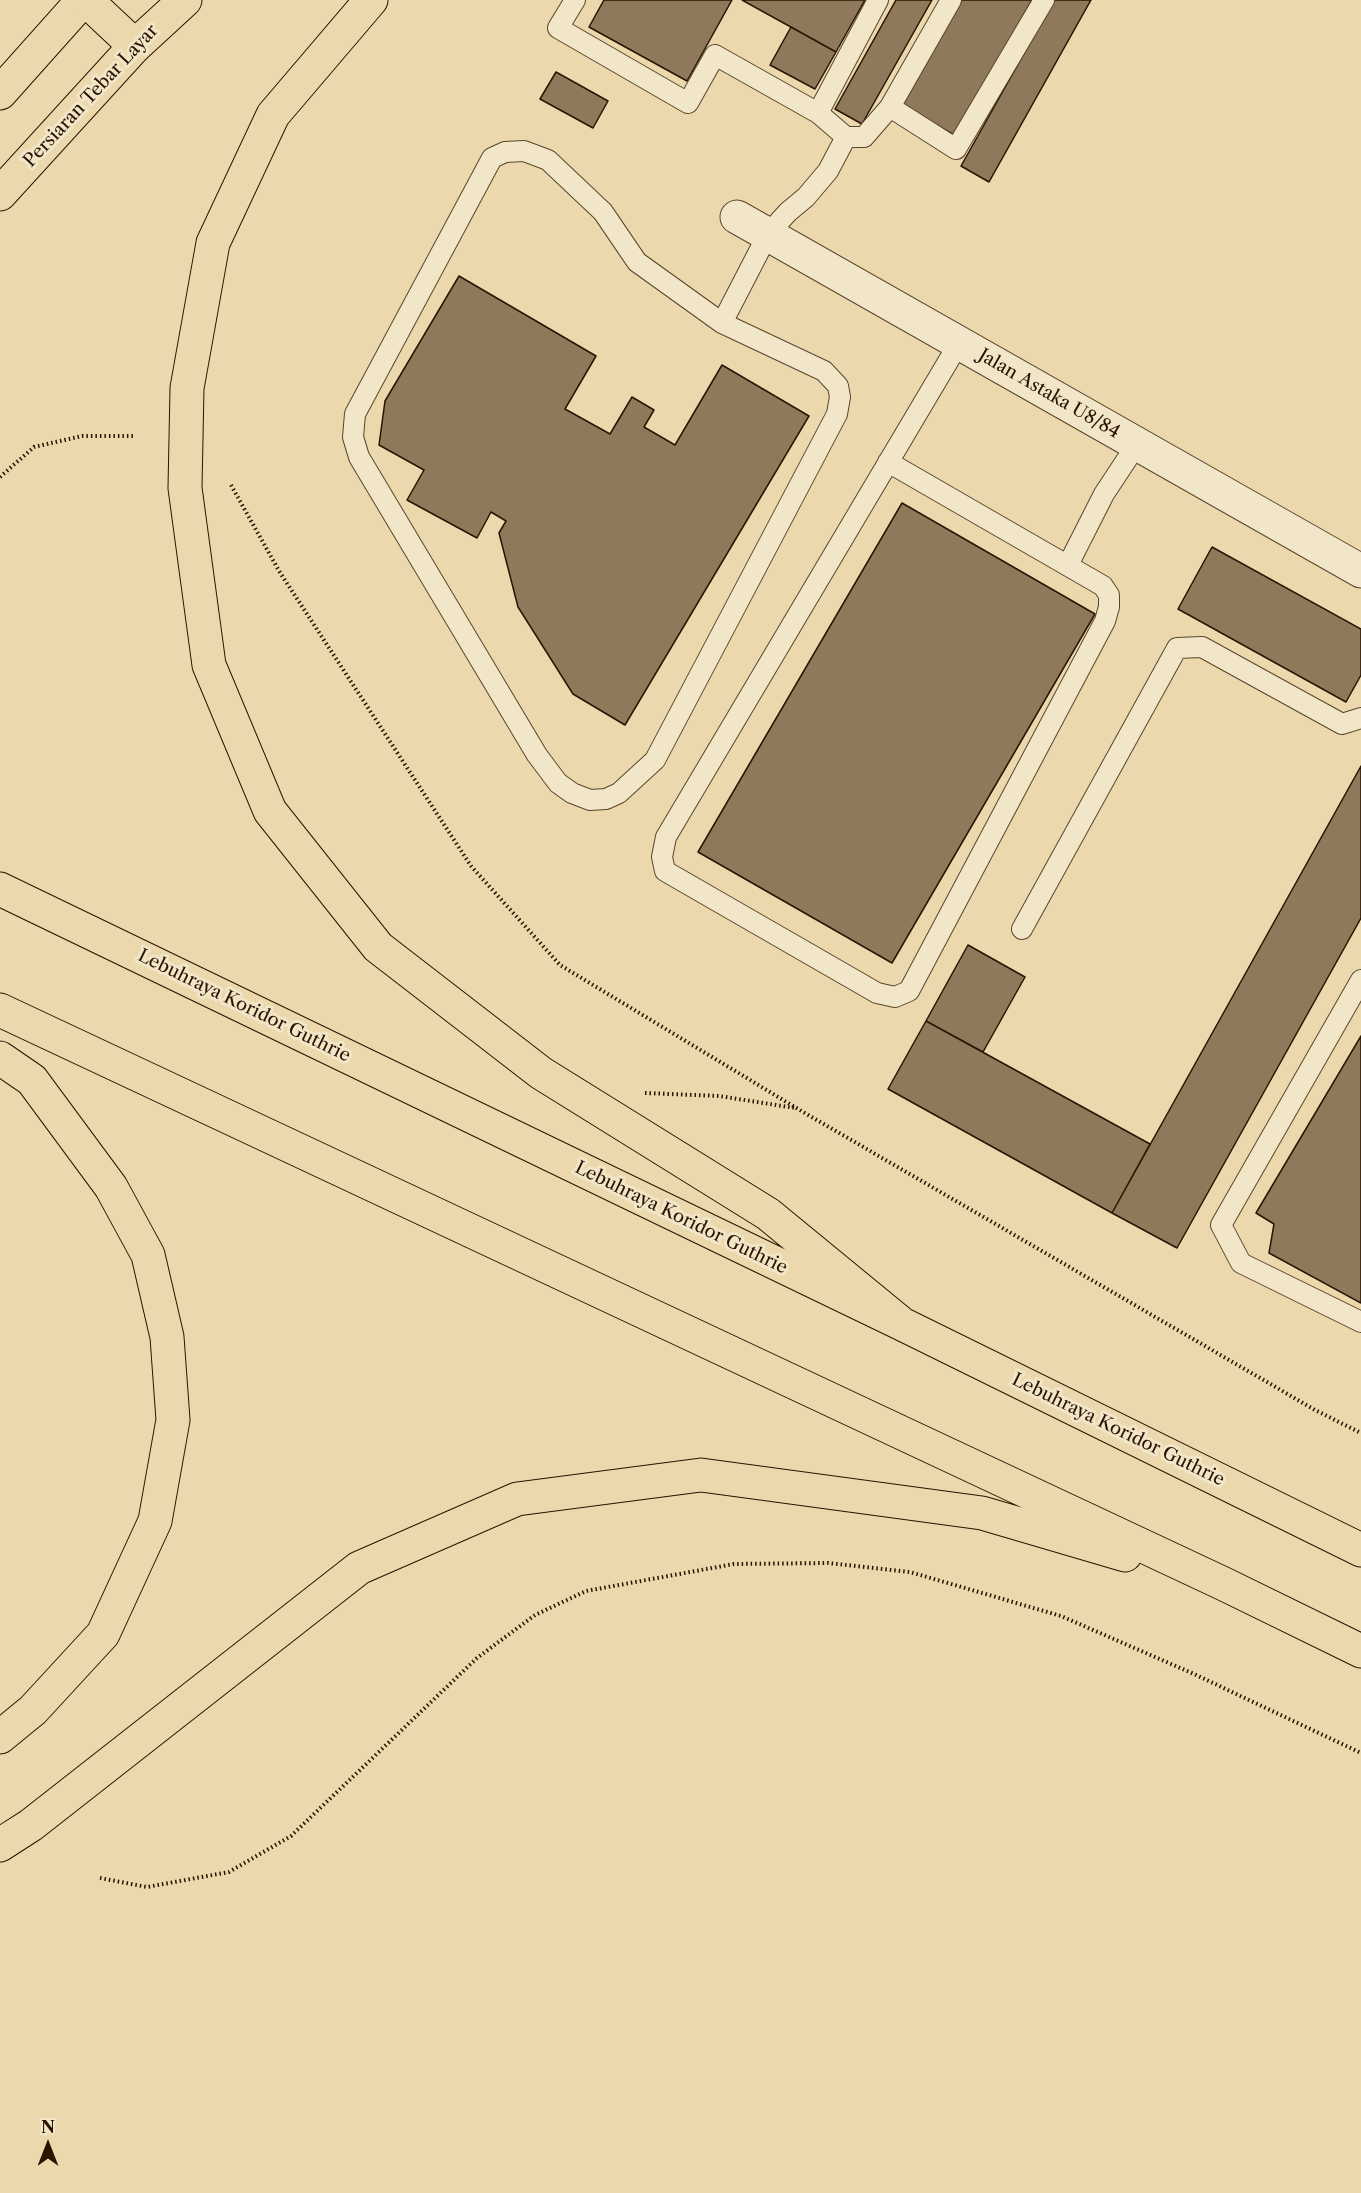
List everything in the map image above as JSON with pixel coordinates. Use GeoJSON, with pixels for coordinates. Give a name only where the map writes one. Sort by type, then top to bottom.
{"type":"FeatureCollection","features":[{"type":"Feature","properties":{"kind":"main road"},"geometry":{"type":"LineString","coordinates":[[0,93],[85,0],[135,46]]}},
{"type":"Feature","properties":{"kind":"main road","name":"Persiaran Tebar Layar"},"geometry":{"type":"LineString","coordinates":[[0,194],[135,46],[185,0]]}},
{"type":"Feature","properties":{"kind":"main road"},"geometry":{"type":"LineString","coordinates":[[371,0],[273,115],[213,243],[187,388],[185,488],[209,665],[270,811],[378,946],[541,1073],[768,1214],[902,1324]]}},
{"type":"Feature","properties":{"kind":"main road","name":"Lebuhraya Koridor Guthrie"},"geometry":{"type":"LineString","coordinates":[[0,889],[902,1324],[1361,1550]]}},
{"type":"Feature","properties":{"kind":"main road"},"geometry":{"type":"LineString","coordinates":[[0,1010],[1224,1584],[1361,1651]]}},
{"type":"Feature","properties":{"kind":"main road"},"geometry":{"type":"LineString","coordinates":[[0,1058],[32,1080],[111,1187],[148,1255],[167,1337],[173,1420],[155,1521],[103,1634],[33,1710],[0,1737]]}},
{"type":"Feature","properties":{"kind":"main road"},"geometry":{"type":"LineString","coordinates":[[0,1845],[31,1825],[359,1568],[517,1499],[701,1474],[982,1513],[1224,1584]]}},
{"type":"Feature","properties":{"kind":"street","name":"Jalan Astaka U8/84"},"geometry":{"type":"LineString","coordinates":[[737,217],[1360,569]]}},
{"type":"Feature","properties":{"kind":"lane"},"geometry":{"type":"LineString","coordinates":[[575,0],[558,28],[688,103],[715,55],[818,112],[846,138],[864,138],[890,107],[951,0]]}},
{"type":"Feature","properties":{"kind":"lane"},"geometry":{"type":"LineString","coordinates":[[818,112],[878,0]]}},
{"type":"Feature","properties":{"kind":"lane"},"geometry":{"type":"LineString","coordinates":[[890,107],[956,149],[1044,0]]}},
{"type":"Feature","properties":{"kind":"lane"},"geometry":{"type":"LineString","coordinates":[[722,323],[768,234],[788,212],[806,197],[828,171],[846,138]]}},
{"type":"Feature","properties":{"kind":"lane"},"geometry":{"type":"LineString","coordinates":[[524,151],[548,160],[603,212],[637,262],[722,323],[824,371],[838,386],[840,397],[837,414],[655,760],[619,793],[606,799],[590,800],[572,793],[558,783],[537,755],[359,457],[353,437],[355,414],[492,158],[505,152],[524,151]]}},
{"type":"Feature","properties":{"kind":"lane"},"geometry":{"type":"LineString","coordinates":[[888,462],[1103,586],[1109,595],[1109,607],[1105,621],[909,991],[895,997],[877,993],[665,870],[662,857],[666,837],[888,462],[959,343]]}},
{"type":"Feature","properties":{"kind":"lane"},"geometry":{"type":"LineString","coordinates":[[1068,565],[1104,494],[1137,444]]}},
{"type":"Feature","properties":{"kind":"lane"},"geometry":{"type":"LineString","coordinates":[[1022,929],[1177,648],[1202,647],[1341,724],[1361,718]]}},
{"type":"Feature","properties":{"kind":"lane"},"geometry":{"type":"LineString","coordinates":[[1361,980],[1221,1225],[1241,1263],[1361,1322]]}},
{"type":"Feature","properties":{"kind":"path"},"geometry":{"type":"LineString","coordinates":[[0,477],[34,447],[82,436],[135,436]]}},
{"type":"Feature","properties":{"kind":"path"},"geometry":{"type":"LineString","coordinates":[[231,485],[279,571],[471,866],[560,965],[798,1109],[1315,1410],[1361,1433]]}},
{"type":"Feature","properties":{"kind":"path"},"geometry":{"type":"LineString","coordinates":[[636,1093],[719,1096],[798,1109]]}},
{"type":"Feature","properties":{"kind":"path"},"geometry":{"type":"LineString","coordinates":[[100,1878],[147,1887],[229,1872],[291,1836],[477,1658],[535,1615],[586,1591],[734,1564],[828,1563],[910,1572],[1061,1616],[1194,1674],[1361,1753]]}},
{"type":"Feature","properties":{"kind":"building"},"geometry":{"type":"Polygon","coordinates":[[[604,0],[732,0],[687,81],[589,27],[604,0]]]}},
{"type":"Feature","properties":{"kind":"building"},"geometry":{"type":"Polygon","coordinates":[[[742,0],[865,0],[836,52],[742,0]]]}},
{"type":"Feature","properties":{"kind":"building"},"geometry":{"type":"Polygon","coordinates":[[[896,0],[932,0],[862,124],[835,109],[896,0]]]}},
{"type":"Feature","properties":{"kind":"building"},"geometry":{"type":"Polygon","coordinates":[[[961,0],[1032,0],[956,136],[902,106],[961,0]]]}},
{"type":"Feature","properties":{"kind":"building"},"geometry":{"type":"Polygon","coordinates":[[[1054,0],[1091,0],[989,182],[961,166],[1054,0]]]}},
{"type":"Feature","properties":{"kind":"building"},"geometry":{"type":"Polygon","coordinates":[[[791,27],[836,52],[815,89],[770,65],[791,27]]]}},
{"type":"Feature","properties":{"kind":"building"},"geometry":{"type":"Polygon","coordinates":[[[556,72],[608,101],[593,128],[540,99],[556,72]]]}},
{"type":"Feature","properties":{"kind":"building"},"geometry":{"type":"Polygon","coordinates":[[[459,276],[596,356],[565,409],[610,434],[632,397],[654,410],[644,427],[675,445],[722,365],[809,416],[625,725],[573,694],[518,607],[499,533],[506,521],[491,512],[477,538],[407,500],[424,470],[379,445],[385,401],[459,276]]]}},
{"type":"Feature","properties":{"kind":"building"},"geometry":{"type":"Polygon","coordinates":[[[902,503],[1095,614],[892,963],[698,852],[902,503]]]}},
{"type":"Feature","properties":{"kind":"building"},"geometry":{"type":"Polygon","coordinates":[[[1212,547],[1361,629],[1361,675],[1346,702],[1178,609],[1212,547]]]}},
{"type":"Feature","properties":{"kind":"building"},"geometry":{"type":"Polygon","coordinates":[[[1361,766],[1361,918],[1177,1248],[1112,1213],[1361,766]]]}},
{"type":"Feature","properties":{"kind":"building"},"geometry":{"type":"Polygon","coordinates":[[[968,945],[1025,977],[983,1052],[926,1021],[968,945]]]}},
{"type":"Feature","properties":{"kind":"building"},"geometry":{"type":"Polygon","coordinates":[[[926,1021],[1150,1144],[1112,1213],[888,1089],[926,1021]]]}},
{"type":"Feature","properties":{"kind":"building"},"geometry":{"type":"Polygon","coordinates":[[[1361,1036],[1361,1303],[1269,1253],[1274,1224],[1256,1213],[1361,1036]]]}}]}
